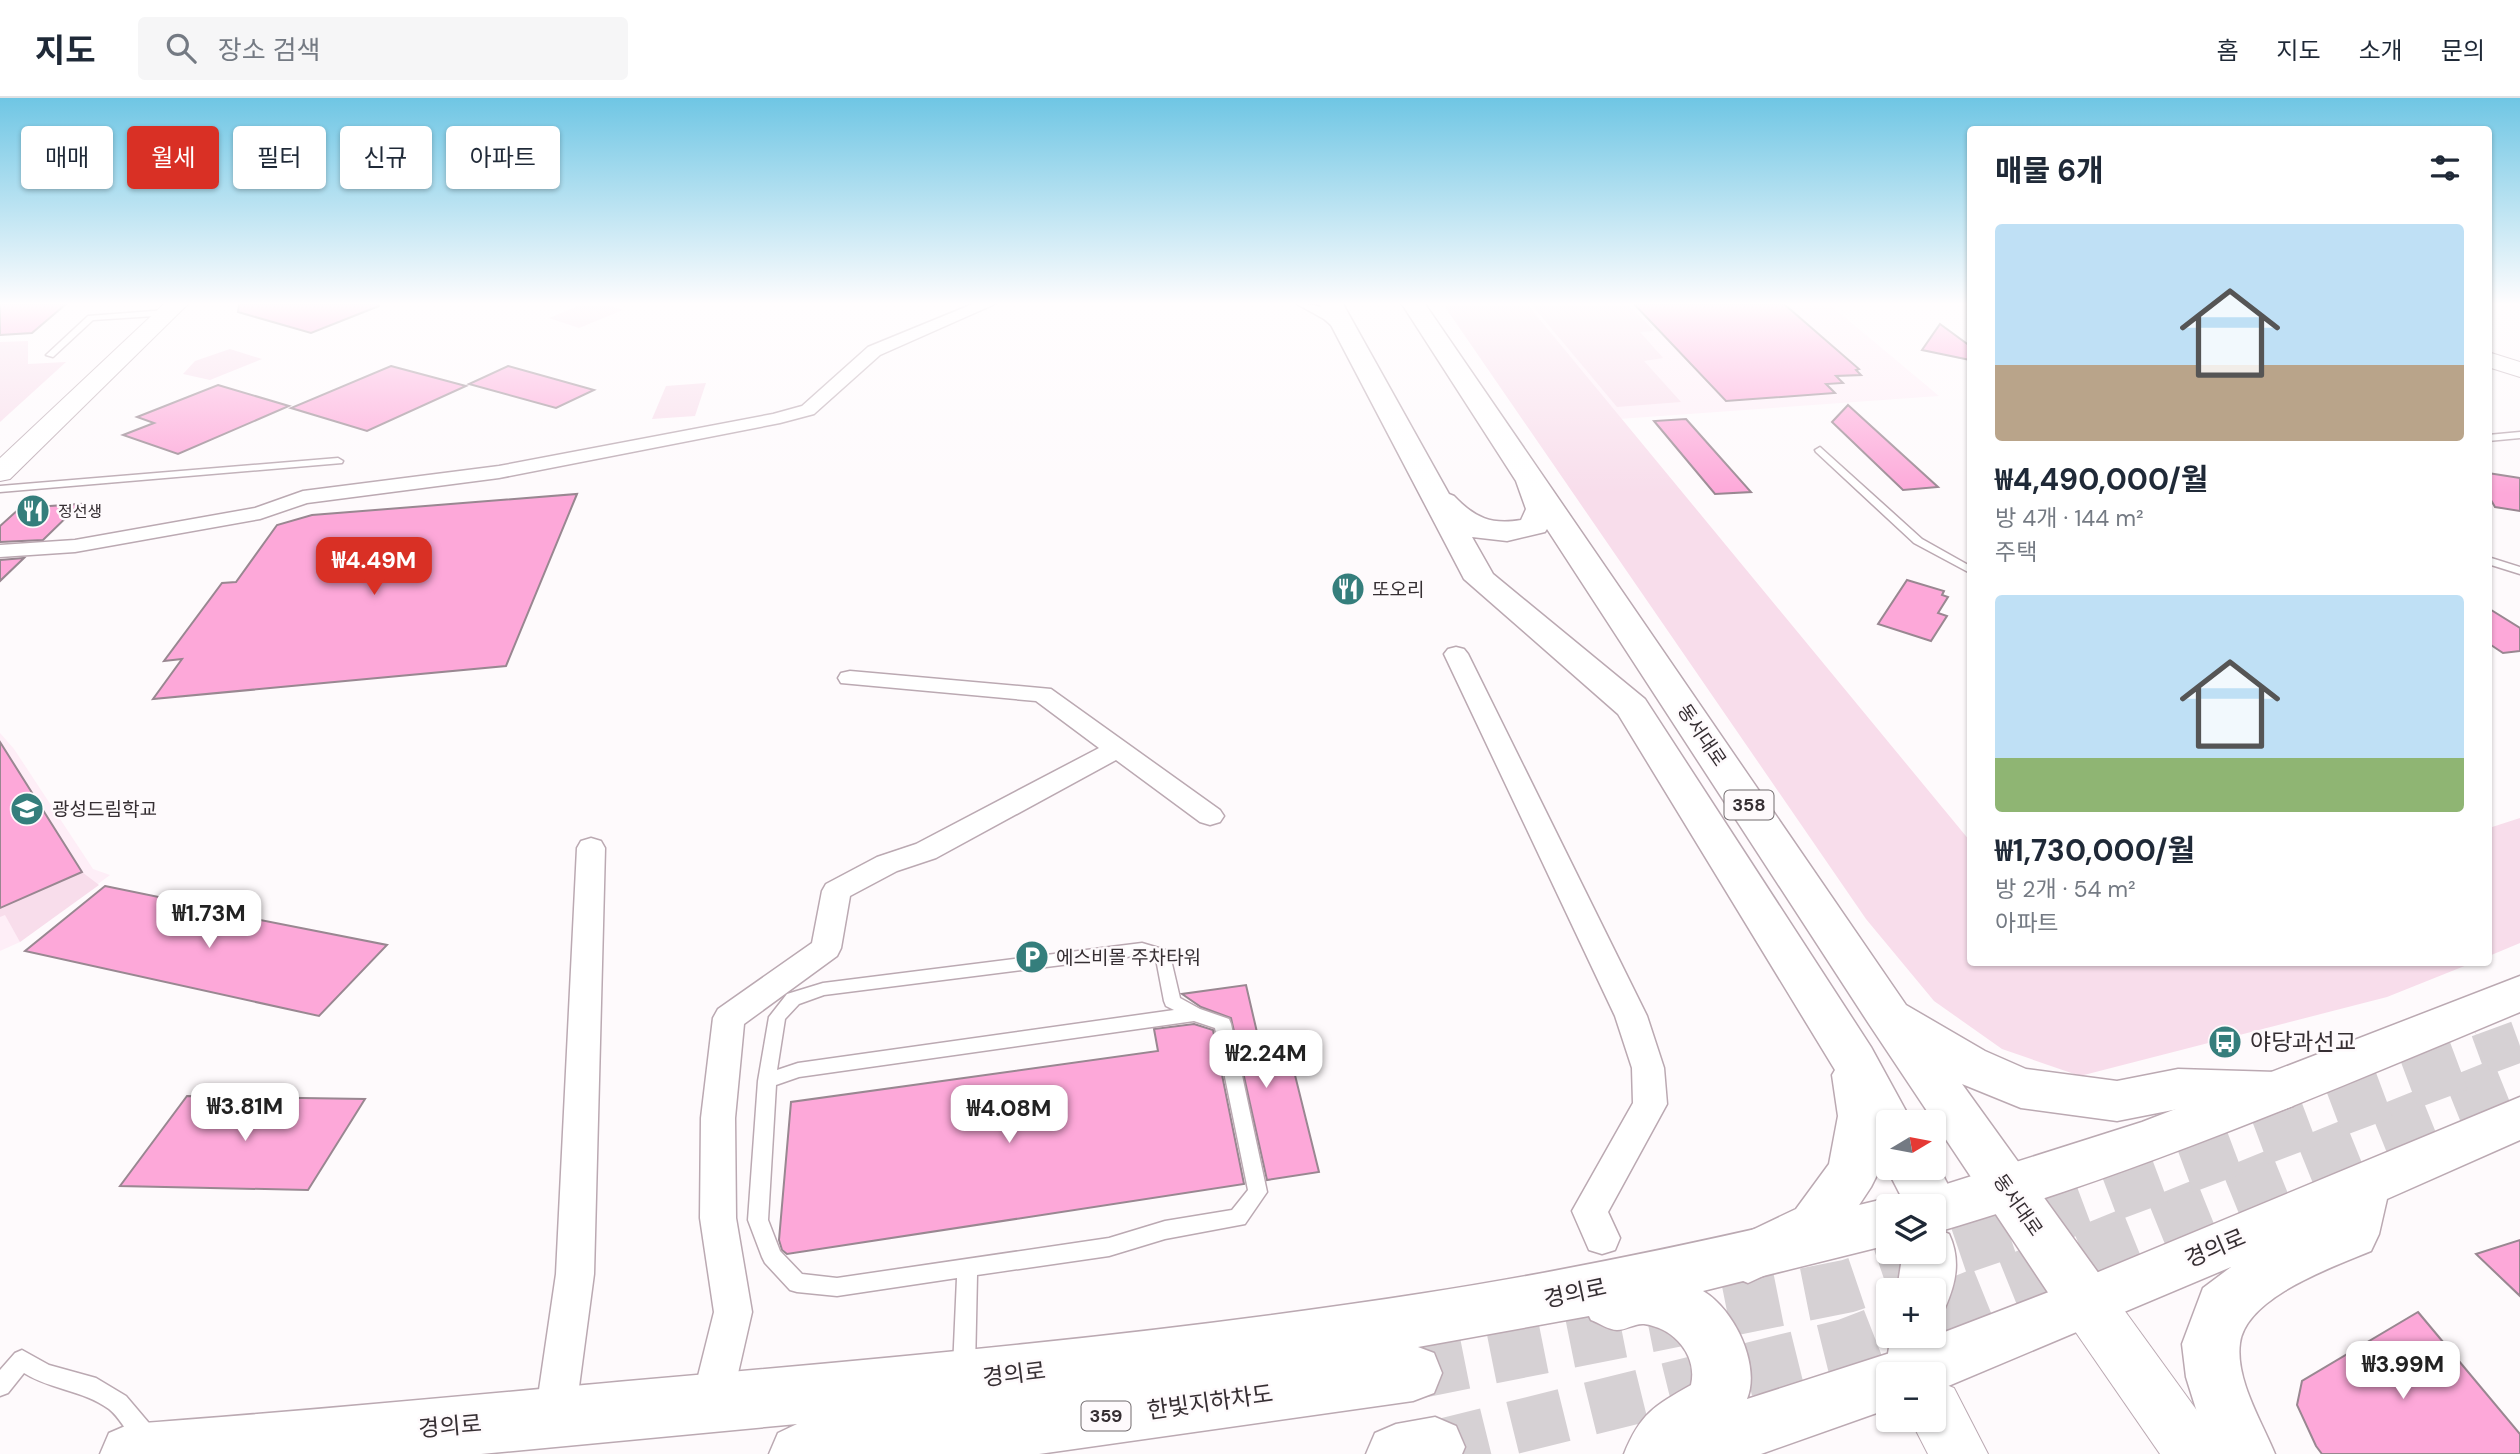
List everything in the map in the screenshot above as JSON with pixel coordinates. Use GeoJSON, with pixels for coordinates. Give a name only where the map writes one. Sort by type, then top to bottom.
{"type":"FeatureCollection","features":[{"type":"Feature","properties":{"kind":"main road","name":"358"},"geometry":{"type":"LineString","coordinates":[[1366,367],[1480,579],[1632,707],[1854,1059],[1881,1110]]}},
{"type":"Feature","properties":{"kind":"main road","name":"동서대로"},"geometry":{"type":"LineString","coordinates":[[1455,367],[1885,1011],[2087,1303]]}},
{"type":"Feature","properties":{"kind":"main road"},"geometry":{"type":"LineString","coordinates":[[1427,481],[1457,518],[1479,531],[1510,533],[1534,526],[1541,509],[1527,474]]}},
{"type":"Feature","properties":{"kind":"main road","name":"경의로"},"geometry":{"type":"LineString","coordinates":[[1946,1206],[2007,1190],[2276,1092],[2520,993]]}},
{"type":"Feature","properties":{"kind":"main road"},"geometry":{"type":"LineString","coordinates":[[1885,1011],[1968,1065],[2021,1088],[2117,1101],[2178,1089],[2276,1092]]}},
{"type":"Feature","properties":{"kind":"main road"},"geometry":{"type":"LineString","coordinates":[[1748,1258],[1815,1226],[1853,1171],[1863,1116],[1854,1059]]}},
{"type":"Feature","properties":{"kind":"main road","name":"경의로"},"geometry":{"type":"LineString","coordinates":[[1942,1362],[2520,1118]]}},
{"type":"Feature","properties":{"kind":"main road"},"geometry":{"type":"LineString","coordinates":[[2245,1454],[2234,1438],[2215,1377],[2211,1344],[2223,1306],[2275,1266],[2352,1234],[2364,1185]]}},
{"type":"Feature","properties":{"kind":"main road","name":"경의로"},"geometry":{"type":"LineString","coordinates":[[144,1453],[963,1380],[1314,1338],[1541,1300],[1748,1258],[1876,1224]]}},
{"type":"Feature","properties":{"kind":"main road"},"geometry":{"type":"LineString","coordinates":[[1584,1290],[1616,1304],[1642,1298],[1686,1311],[1704,1328],[1716,1350],[1722,1368],[1721,1391],[1712,1406],[1674,1428],[1656,1454]]}},
{"type":"Feature","properties":{"kind":"main road","name":"한빛지하차도"},"geometry":{"type":"LineString","coordinates":[[799,1454],[1147,1412],[1413,1373]]}},
{"type":"Feature","properties":{"kind":"main road","name":"경의로"},"geometry":{"type":"LineString","coordinates":[[1656,1454],[1731,1446],[1876,1389]]}},
{"type":"Feature","properties":{"kind":"main road"},"geometry":{"type":"LineString","coordinates":[[1946,1431],[1959,1454]]}},
{"type":"Feature","properties":{"kind":"street"},"geometry":{"type":"LineString","coordinates":[[0,473],[111,367]]}},
{"type":"Feature","properties":{"kind":"street"},"geometry":{"type":"LineString","coordinates":[[0,551],[75,546],[260,513],[303,498],[499,472],[774,419],[807,411],[856,367]]}},
{"type":"Feature","properties":{"kind":"street"},"geometry":{"type":"LineString","coordinates":[[1456,654],[1631,1016],[1648,1068],[1650,1104],[1590,1211],[1602,1238]]}},
{"type":"Feature","properties":{"kind":"street"},"geometry":{"type":"LineString","coordinates":[[850,678],[1042,694],[1210,816]]}},
{"type":"Feature","properties":{"kind":"street"},"geometry":{"type":"LineString","coordinates":[[711,1404],[733,1311],[718,1218],[718,1118],[729,1018],[826,948],[836,891],[887,864],[926,851],[1117,749]]}},
{"type":"Feature","properties":{"kind":"street"},"geometry":{"type":"LineString","coordinates":[[555,1417],[575,1274],[591,848]]}},
{"type":"Feature","properties":{"kind":"street"},"geometry":{"type":"LineString","coordinates":[[2087,1303],[2194,1454]]}},
{"type":"Feature","properties":{"kind":"lane"},"geometry":{"type":"LineString","coordinates":[[2492,438],[2520,435]]}},
{"type":"Feature","properties":{"kind":"lane"},"geometry":{"type":"LineString","coordinates":[[1820,450],[1919,541],[1967,568]]}},
{"type":"Feature","properties":{"kind":"lane"},"geometry":{"type":"LineString","coordinates":[[0,489],[338,461]]}},
{"type":"Feature","properties":{"kind":"lane"},"geometry":{"type":"LineString","coordinates":[[2492,561],[2520,571]]}},
{"type":"Feature","properties":{"kind":"lane"},"geometry":{"type":"LineString","coordinates":[[1142,948],[1163,955],[1172,1001],[1194,1014],[1223,1024],[1258,1192],[1238,1217],[1165,1230],[1109,1247],[838,1287],[797,1283],[772,1257],[758,1220],[767,1081],[777,1017],[793,999],[823,989],[1142,948]]}},
{"type":"Feature","properties":{"kind":"lane"},"geometry":{"type":"LineString","coordinates":[[767,1081],[798,1070],[1194,1014]]}},
{"type":"Feature","properties":{"kind":"lane"},"geometry":{"type":"LineString","coordinates":[[963,1380],[967,1268]]}},
{"type":"Feature","properties":{"kind":"lane"},"geometry":{"type":"LineString","coordinates":[[0,1386],[22,1360],[45,1374],[88,1385],[118,1403],[144,1453]]}},
{"type":"Feature","properties":{"kind":"shaded area"},"geometry":{"type":"Polygon","coordinates":[[[0,367],[60,367],[0,422],[0,367]]]}},
{"type":"Feature","properties":{"kind":"shaded area"},"geometry":{"type":"Polygon","coordinates":[[[189,367],[241,367],[210,380],[183,374],[189,367]]]}},
{"type":"Feature","properties":{"kind":"shaded area"},"geometry":{"type":"Polygon","coordinates":[[[1487,367],[1579,367],[1967,837],[1967,966],[2464,966],[2387,997],[2080,1076],[2002,1049],[1934,1001],[1866,919],[1487,367]]]}},
{"type":"Feature","properties":{"kind":"shaded area"},"geometry":{"type":"Polygon","coordinates":[[[1578,367],[1905,367],[1939,396],[1619,419],[1578,367]]]}},
{"type":"Feature","properties":{"kind":"shaded area"},"geometry":{"type":"Polygon","coordinates":[[[1584,367],[1650,367],[1681,402],[1617,407],[1584,367]]]}},
{"type":"Feature","properties":{"kind":"shaded area"},"geometry":{"type":"Polygon","coordinates":[[[706,383],[695,416],[652,419],[666,386],[706,383]]]}},
{"type":"Feature","properties":{"kind":"shaded area","name":"광성드림학교"},"geometry":{"type":"Polygon","coordinates":[[[0,733],[14,749],[93,869],[110,875],[20,942],[0,951],[0,733]]]}},
{"type":"Feature","properties":{"kind":"shaded area"},"geometry":{"type":"Polygon","coordinates":[[[2520,818],[2520,943],[2492,955],[2492,827],[2520,818]]]}},
{"type":"Feature","properties":{"kind":"shaded area"},"geometry":{"type":"Polygon","coordinates":[[[82,872],[99,885],[20,942],[5,915],[0,917],[0,908],[82,872]]]}},
{"type":"Feature","properties":{"kind":"building"},"geometry":{"type":"Polygon","coordinates":[[[388,367],[466,386],[367,431],[291,408],[388,367]]]}},
{"type":"Feature","properties":{"kind":"building"},"geometry":{"type":"Polygon","coordinates":[[[505,367],[513,367],[594,390],[556,408],[469,384],[505,367]]]}},
{"type":"Feature","properties":{"kind":"building"},"geometry":{"type":"Polygon","coordinates":[[[1694,367],[1857,367],[1859,369],[1856,370],[1861,375],[1836,376],[1843,383],[1826,384],[1835,393],[1726,401],[1694,367]]]}},
{"type":"Feature","properties":{"kind":"building"},"geometry":{"type":"Polygon","coordinates":[[[218,385],[289,406],[178,454],[123,435],[154,423],[137,417],[218,385]]]}},
{"type":"Feature","properties":{"kind":"building"},"geometry":{"type":"Polygon","coordinates":[[[1848,405],[1938,487],[1903,490],[1832,422],[1848,405]]]}},
{"type":"Feature","properties":{"kind":"building"},"geometry":{"type":"Polygon","coordinates":[[[1686,419],[1751,492],[1715,494],[1654,421],[1686,419]]]}},
{"type":"Feature","properties":{"kind":"building"},"geometry":{"type":"Polygon","coordinates":[[[2492,474],[2520,478],[2520,511],[2495,507],[2492,502],[2492,474]]]}},
{"type":"Feature","properties":{"kind":"building"},"geometry":{"type":"Polygon","coordinates":[[[577,494],[506,666],[153,699],[182,659],[164,661],[222,583],[236,582],[277,525],[312,515],[577,494]]]}},
{"type":"Feature","properties":{"kind":"building"},"geometry":{"type":"Polygon","coordinates":[[[80,504],[43,540],[0,542],[0,526],[20,508],[80,504]]]}},
{"type":"Feature","properties":{"kind":"building"},"geometry":{"type":"Polygon","coordinates":[[[24,558],[0,581],[0,560],[24,558]]]}},
{"type":"Feature","properties":{"kind":"building"},"geometry":{"type":"Polygon","coordinates":[[[1907,580],[1944,591],[1942,595],[1948,597],[1938,613],[1947,616],[1931,641],[1878,624],[1907,580]]]}},
{"type":"Feature","properties":{"kind":"building"},"geometry":{"type":"Polygon","coordinates":[[[2492,610],[2520,628],[2520,651],[2503,653],[2492,646],[2492,610]]]}},
{"type":"Feature","properties":{"kind":"building"},"geometry":{"type":"Polygon","coordinates":[[[0,742],[82,872],[0,908],[0,742]]]}},
{"type":"Feature","properties":{"kind":"building"},"geometry":{"type":"Polygon","coordinates":[[[105,886],[387,945],[319,1016],[25,951],[105,886]]]}},
{"type":"Feature","properties":{"kind":"building"},"geometry":{"type":"Polygon","coordinates":[[[1246,985],[1266,1071],[1293,1067],[1319,1172],[1267,1180],[1231,1018],[1201,1007],[1182,994],[1246,985]]]}},
{"type":"Feature","properties":{"kind":"building"},"geometry":{"type":"Polygon","coordinates":[[[1194,1024],[1213,1030],[1244,1184],[787,1254],[782,1250],[779,1240],[791,1102],[1158,1051],[1154,1029],[1194,1024]]]}},
{"type":"Feature","properties":{"kind":"building"},"geometry":{"type":"Polygon","coordinates":[[[187,1096],[365,1099],[308,1190],[120,1186],[187,1096]]]}},
{"type":"Feature","properties":{"kind":"building"},"geometry":{"type":"Polygon","coordinates":[[[2520,1240],[2520,1296],[2476,1254],[2520,1240]]]}},
{"type":"Feature","properties":{"kind":"building"},"geometry":{"type":"Polygon","coordinates":[[[2418,1312],[2520,1434],[2520,1454],[2322,1454],[2316,1446],[2297,1405],[2302,1381],[2418,1312]]]}},
{"type":"Feature","properties":{"kind":"tunnel"},"geometry":{"type":"LineString","coordinates":[[2479,1056],[2520,1041]]}},
{"type":"Feature","properties":{"kind":"tunnel"},"geometry":{"type":"LineString","coordinates":[[1413,1373],[1848,1286],[2057,1215],[2484,1055]]}},
{"type":"Feature","properties":{"kind":"tunnel"},"geometry":{"type":"LineString","coordinates":[[1946,1308],[2520,1077]]}},
{"type":"Feature","properties":{"kind":"tunnel"},"geometry":{"type":"LineString","coordinates":[[1435,1447],[1847,1345],[1876,1334]]}},
{"type":"Feature","properties":{"kind":"place","name":"정선생"},"geometry":{"type":"Point","coordinates":[33,511]}},
{"type":"Feature","properties":{"kind":"place","name":"또오리"},"geometry":{"type":"Point","coordinates":[1348,589]}},
{"type":"Feature","properties":{"kind":"place","name":"광성드림학교"},"geometry":{"type":"Point","coordinates":[27,809]}},
{"type":"Feature","properties":{"kind":"place","name":"에스비몰 주차타워"},"geometry":{"type":"Point","coordinates":[1032,957]}},
{"type":"Feature","properties":{"kind":"place","name":"야당과선교"},"geometry":{"type":"Point","coordinates":[2225,1042]}}]}
